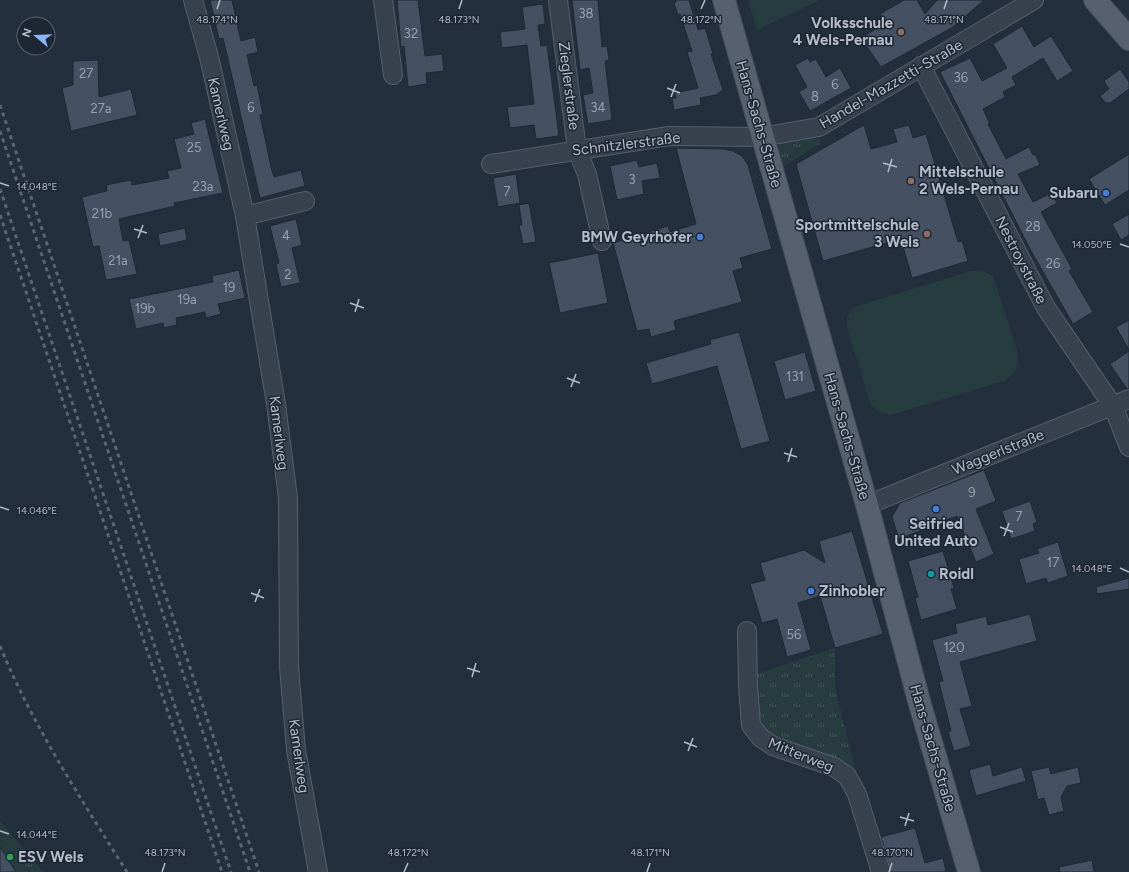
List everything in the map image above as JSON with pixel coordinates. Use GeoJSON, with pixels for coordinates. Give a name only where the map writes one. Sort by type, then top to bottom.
{"type":"FeatureCollection","features":[{"type":"Feature","properties":{"kind":"main road","name":"Hans-Sachs-Straße"},"geometry":{"type":"LineString","coordinates":[[724,0],[867,504],[919,701],[968,872]]}},
{"type":"Feature","properties":{"kind":"main road"},"geometry":{"type":"LineString","coordinates":[[1095,0],[1129,39]]}},
{"type":"Feature","properties":{"kind":"street","name":"Kamerlweg"},"geometry":{"type":"LineString","coordinates":[[193,0],[209,57],[245,216],[276,404],[288,498],[289,667],[296,750],[318,872]]}},
{"type":"Feature","properties":{"kind":"street"},"geometry":{"type":"LineString","coordinates":[[383,0],[393,75]]}},
{"type":"Feature","properties":{"kind":"street","name":"Zieglerstraße"},"geometry":{"type":"LineString","coordinates":[[558,0],[577,150],[587,174],[602,241]]}},
{"type":"Feature","properties":{"kind":"street","name":"Handel-Mazzetti-Straße"},"geometry":{"type":"LineString","coordinates":[[762,137],[819,127],[1034,0]]}},
{"type":"Feature","properties":{"kind":"street","name":"Nestroystraße"},"geometry":{"type":"LineString","coordinates":[[921,66],[1046,308],[1113,406],[1129,448]]}},
{"type":"Feature","properties":{"kind":"street","name":"Schnitzlerstraße"},"geometry":{"type":"LineString","coordinates":[[491,164],[669,136],[762,137]]}},
{"type":"Feature","properties":{"kind":"street"},"geometry":{"type":"LineString","coordinates":[[245,216],[304,202]]}},
{"type":"Feature","properties":{"kind":"street","name":"Waggerlstraße"},"geometry":{"type":"LineString","coordinates":[[867,504],[1129,399]]}},
{"type":"Feature","properties":{"kind":"street","name":"Mitterweg"},"geometry":{"type":"LineString","coordinates":[[747,631],[748,687],[752,725],[760,738],[773,746],[834,767],[847,776],[857,794],[881,872]]}},
{"type":"Feature","properties":{"kind":"green space"},"geometry":{"type":"Polygon","coordinates":[[[748,0],[820,0],[757,30],[748,0]]]}},
{"type":"Feature","properties":{"kind":"green space"},"geometry":{"type":"Polygon","coordinates":[[[792,138],[800,140],[819,138],[821,143],[779,169],[776,152],[780,142],[792,138]]]}},
{"type":"Feature","properties":{"kind":"green space"},"geometry":{"type":"Polygon","coordinates":[[[971,271],[982,271],[993,276],[1017,350],[1018,364],[1015,372],[1004,381],[891,415],[877,411],[870,403],[847,327],[847,317],[850,312],[857,306],[971,271]]]}},
{"type":"Feature","properties":{"kind":"green space"},"geometry":{"type":"Polygon","coordinates":[[[835,648],[835,689],[859,784],[766,750],[742,679],[835,648]]]}},
{"type":"Feature","properties":{"kind":"green space","name":"ESV Wels"},"geometry":{"type":"Polygon","coordinates":[[[0,821],[15,839],[10,843],[30,872],[0,872],[0,821]]]}},
{"type":"Feature","properties":{"kind":"green space"},"geometry":{"type":"Polygon","coordinates":[[[15,839],[43,872],[30,872],[9,843],[15,839]]]}},
{"type":"Feature","properties":{"kind":"building"},"geometry":{"type":"Polygon","coordinates":[[[210,0],[232,0],[241,41],[255,37],[258,52],[247,55],[254,86],[257,85],[263,114],[260,115],[274,177],[301,170],[305,186],[260,198],[223,38],[219,39],[210,0]]]}},
{"type":"Feature","properties":{"kind":"building"},"geometry":{"type":"Polygon","coordinates":[[[397,0],[418,0],[425,56],[442,54],[444,71],[426,73],[427,84],[408,87],[404,46],[401,47],[397,0]]]}},
{"type":"Feature","properties":{"kind":"building"},"geometry":{"type":"Polygon","coordinates":[[[572,0],[598,0],[602,47],[607,46],[609,60],[605,61],[612,120],[588,124],[583,95],[593,93],[589,68],[580,70],[572,0]]]}},
{"type":"Feature","properties":{"kind":"building"},"geometry":{"type":"Polygon","coordinates":[[[676,0],[689,0],[698,30],[705,28],[713,54],[711,54],[723,90],[716,95],[700,98],[701,105],[674,110],[672,98],[676,98],[675,93],[698,88],[687,52],[692,51],[680,14],[678,15],[674,3],[676,0]]]}},
{"type":"Feature","properties":{"kind":"building"},"geometry":{"type":"Polygon","coordinates":[[[904,0],[917,0],[925,14],[937,0],[984,0],[953,27],[881,67],[861,38],[885,23],[880,14],[904,0]]]}},
{"type":"Feature","properties":{"kind":"building"},"geometry":{"type":"Polygon","coordinates":[[[543,4],[545,24],[538,25],[541,46],[547,45],[559,136],[536,139],[534,125],[510,128],[507,107],[534,104],[527,45],[502,48],[500,32],[525,29],[522,7],[543,4]]]}},
{"type":"Feature","properties":{"kind":"building"},"geometry":{"type":"Polygon","coordinates":[[[1022,26],[1034,47],[1051,36],[1073,71],[1057,81],[1043,58],[1012,77],[1016,85],[1003,92],[1005,97],[983,109],[990,124],[988,124],[1006,159],[1029,147],[1033,155],[1035,154],[1040,165],[1018,174],[1033,202],[1051,193],[1057,203],[1041,212],[1072,269],[1069,271],[1093,312],[1073,324],[1031,251],[940,72],[970,58],[982,81],[1007,68],[993,44],[1022,26]]]}},
{"type":"Feature","properties":{"kind":"building"},"geometry":{"type":"Polygon","coordinates":[[[808,58],[810,62],[816,59],[826,77],[840,68],[851,88],[810,111],[799,92],[807,87],[795,65],[808,58]]]}},
{"type":"Feature","properties":{"kind":"building"},"geometry":{"type":"Polygon","coordinates":[[[98,60],[99,97],[131,89],[137,115],[71,131],[62,88],[73,85],[73,61],[98,60]]]}},
{"type":"Feature","properties":{"kind":"building"},"geometry":{"type":"Polygon","coordinates":[[[1120,69],[1129,82],[1129,89],[1110,103],[1106,103],[1100,96],[1109,89],[1104,81],[1120,69]]]}},
{"type":"Feature","properties":{"kind":"building"},"geometry":{"type":"Polygon","coordinates":[[[205,119],[223,193],[174,203],[175,206],[119,219],[123,241],[129,240],[137,274],[106,280],[99,246],[93,247],[82,197],[107,191],[106,185],[131,180],[132,185],[169,178],[167,171],[181,168],[174,139],[194,134],[191,123],[205,119]]]}},
{"type":"Feature","properties":{"kind":"building"},"geometry":{"type":"Polygon","coordinates":[[[864,125],[871,149],[897,142],[893,129],[909,125],[913,138],[926,134],[958,242],[962,241],[968,261],[912,278],[901,239],[823,261],[796,164],[864,125]]]}},
{"type":"Feature","properties":{"kind":"building","name":"BMW Geyrhofer"},"geometry":{"type":"Polygon","coordinates":[[[676,148],[724,149],[733,151],[742,156],[748,165],[772,249],[740,258],[743,268],[733,271],[742,302],[674,321],[676,330],[651,337],[649,329],[637,331],[613,243],[668,226],[670,232],[696,224],[676,148]]]}},
{"type":"Feature","properties":{"kind":"building"},"geometry":{"type":"Polygon","coordinates":[[[1129,154],[1129,190],[1105,205],[1089,179],[1129,154]]]}},
{"type":"Feature","properties":{"kind":"building"},"geometry":{"type":"Polygon","coordinates":[[[637,160],[639,167],[657,163],[660,178],[642,181],[644,194],[617,200],[610,166],[637,160]]]}},
{"type":"Feature","properties":{"kind":"building"},"geometry":{"type":"Polygon","coordinates":[[[516,174],[520,203],[498,207],[493,178],[516,174]]]}},
{"type":"Feature","properties":{"kind":"building"},"geometry":{"type":"Polygon","coordinates":[[[529,203],[536,242],[523,244],[519,225],[522,225],[519,205],[529,203]]]}},
{"type":"Feature","properties":{"kind":"building"},"geometry":{"type":"Polygon","coordinates":[[[1129,214],[1129,235],[1121,240],[1112,224],[1129,214]]]}},
{"type":"Feature","properties":{"kind":"building"},"geometry":{"type":"Polygon","coordinates":[[[296,219],[302,245],[292,248],[300,283],[281,287],[276,264],[279,263],[270,226],[296,219]]]}},
{"type":"Feature","properties":{"kind":"building"},"geometry":{"type":"Polygon","coordinates":[[[185,228],[187,240],[160,246],[158,234],[185,228]]]}},
{"type":"Feature","properties":{"kind":"building"},"geometry":{"type":"Polygon","coordinates":[[[598,253],[608,303],[560,313],[549,263],[598,253]]]}},
{"type":"Feature","properties":{"kind":"building"},"geometry":{"type":"Polygon","coordinates":[[[239,270],[245,298],[218,304],[221,314],[206,318],[205,312],[176,318],[177,325],[164,328],[163,323],[136,329],[129,299],[213,282],[212,276],[239,270]]]}},
{"type":"Feature","properties":{"kind":"building"},"geometry":{"type":"Polygon","coordinates":[[[1129,320],[1129,350],[1116,327],[1129,320]]]}},
{"type":"Feature","properties":{"kind":"building"},"geometry":{"type":"Polygon","coordinates":[[[739,332],[770,441],[741,449],[717,366],[652,384],[646,363],[711,344],[710,340],[739,332]]]}},
{"type":"Feature","properties":{"kind":"building"},"geometry":{"type":"Polygon","coordinates":[[[1129,351],[1129,389],[1127,389],[1110,364],[1129,351]]]}},
{"type":"Feature","properties":{"kind":"building"},"geometry":{"type":"Polygon","coordinates":[[[805,352],[816,391],[785,400],[774,361],[805,352]]]}},
{"type":"Feature","properties":{"kind":"building","name":"Seifried United Auto"},"geometry":{"type":"Polygon","coordinates":[[[984,470],[996,501],[976,509],[994,554],[976,562],[957,516],[899,539],[892,517],[900,503],[984,470]]]}},
{"type":"Feature","properties":{"kind":"building"},"geometry":{"type":"Polygon","coordinates":[[[1030,501],[1037,522],[1033,524],[1035,531],[1011,539],[1002,511],[1030,501]]]}},
{"type":"Feature","properties":{"kind":"building","name":"Zinhobler"},"geometry":{"type":"Polygon","coordinates":[[[852,531],[883,634],[835,648],[820,596],[798,603],[811,650],[787,657],[777,619],[762,623],[750,584],[765,580],[760,563],[804,550],[825,563],[819,541],[852,531]]]}},
{"type":"Feature","properties":{"kind":"building"},"geometry":{"type":"Polygon","coordinates":[[[1058,542],[1068,576],[1048,583],[1046,578],[1026,584],[1019,559],[1039,553],[1037,549],[1058,542]]]}},
{"type":"Feature","properties":{"kind":"building","name":"Roidl"},"geometry":{"type":"Polygon","coordinates":[[[943,551],[954,588],[951,589],[957,609],[921,620],[915,598],[918,597],[908,561],[943,551]]]}},
{"type":"Feature","properties":{"kind":"building"},"geometry":{"type":"Polygon","coordinates":[[[1129,578],[1129,589],[1097,594],[1096,587],[1129,578]]]}},
{"type":"Feature","properties":{"kind":"building"},"geometry":{"type":"Polygon","coordinates":[[[1030,614],[1037,641],[960,662],[972,706],[960,709],[971,746],[954,751],[948,732],[951,731],[939,682],[943,681],[932,640],[957,633],[955,624],[986,616],[988,625],[1030,614]]]}},
{"type":"Feature","properties":{"kind":"building"},"geometry":{"type":"Polygon","coordinates":[[[990,764],[993,776],[1022,767],[1026,781],[976,796],[969,770],[990,764]]]}},
{"type":"Feature","properties":{"kind":"building"},"geometry":{"type":"Polygon","coordinates":[[[1049,767],[1051,774],[1078,767],[1081,783],[1067,786],[1061,797],[1064,811],[1049,815],[1044,798],[1038,800],[1031,771],[1049,767]]]}},
{"type":"Feature","properties":{"kind":"building"},"geometry":{"type":"Polygon","coordinates":[[[915,828],[925,863],[943,858],[946,872],[891,872],[881,837],[915,828]]]}},
{"type":"Feature","properties":{"kind":"building"},"geometry":{"type":"Polygon","coordinates":[[[0,847],[16,872],[0,872],[0,847]]]}},
{"type":"Feature","properties":{"kind":"building"},"geometry":{"type":"Polygon","coordinates":[[[1092,860],[1094,872],[1060,872],[1059,867],[1092,860]]]}},
{"type":"Feature","properties":{"kind":"railway"},"geometry":{"type":"LineString","coordinates":[[0,105],[259,872]]}},
{"type":"Feature","properties":{"kind":"railway"},"geometry":{"type":"LineString","coordinates":[[0,131],[250,872]]}},
{"type":"Feature","properties":{"kind":"railway"},"geometry":{"type":"LineString","coordinates":[[0,189],[231,872]]}},
{"type":"Feature","properties":{"kind":"railway"},"geometry":{"type":"LineString","coordinates":[[0,215],[222,872]]}},
{"type":"Feature","properties":{"kind":"railway"},"geometry":{"type":"LineString","coordinates":[[0,646],[27,705],[59,762],[127,872]]}},
{"type":"Feature","properties":{"kind":"place","name":"Volksschule 4 Wels-Pernau"},"geometry":{"type":"Point","coordinates":[901,32]}},
{"type":"Feature","properties":{"kind":"place","name":"Mittelschule 2 Wels-Pernau"},"geometry":{"type":"Point","coordinates":[911,181]}},
{"type":"Feature","properties":{"kind":"place","name":"Subaru"},"geometry":{"type":"Point","coordinates":[1106,193]}},
{"type":"Feature","properties":{"kind":"place","name":"Sportmittelschule 3 Wels"},"geometry":{"type":"Point","coordinates":[927,234]}},
{"type":"Feature","properties":{"kind":"place","name":"BMW Geyrhofer"},"geometry":{"type":"Point","coordinates":[700,237]}},
{"type":"Feature","properties":{"kind":"place","name":"Seifried United Auto"},"geometry":{"type":"Point","coordinates":[936,509]}},
{"type":"Feature","properties":{"kind":"place","name":"Roidl"},"geometry":{"type":"Point","coordinates":[931,574]}},
{"type":"Feature","properties":{"kind":"place","name":"Zinhobler"},"geometry":{"type":"Point","coordinates":[811,591]}},
{"type":"Feature","properties":{"kind":"place","name":"ESV Wels"},"geometry":{"type":"Point","coordinates":[10,857]}}]}
